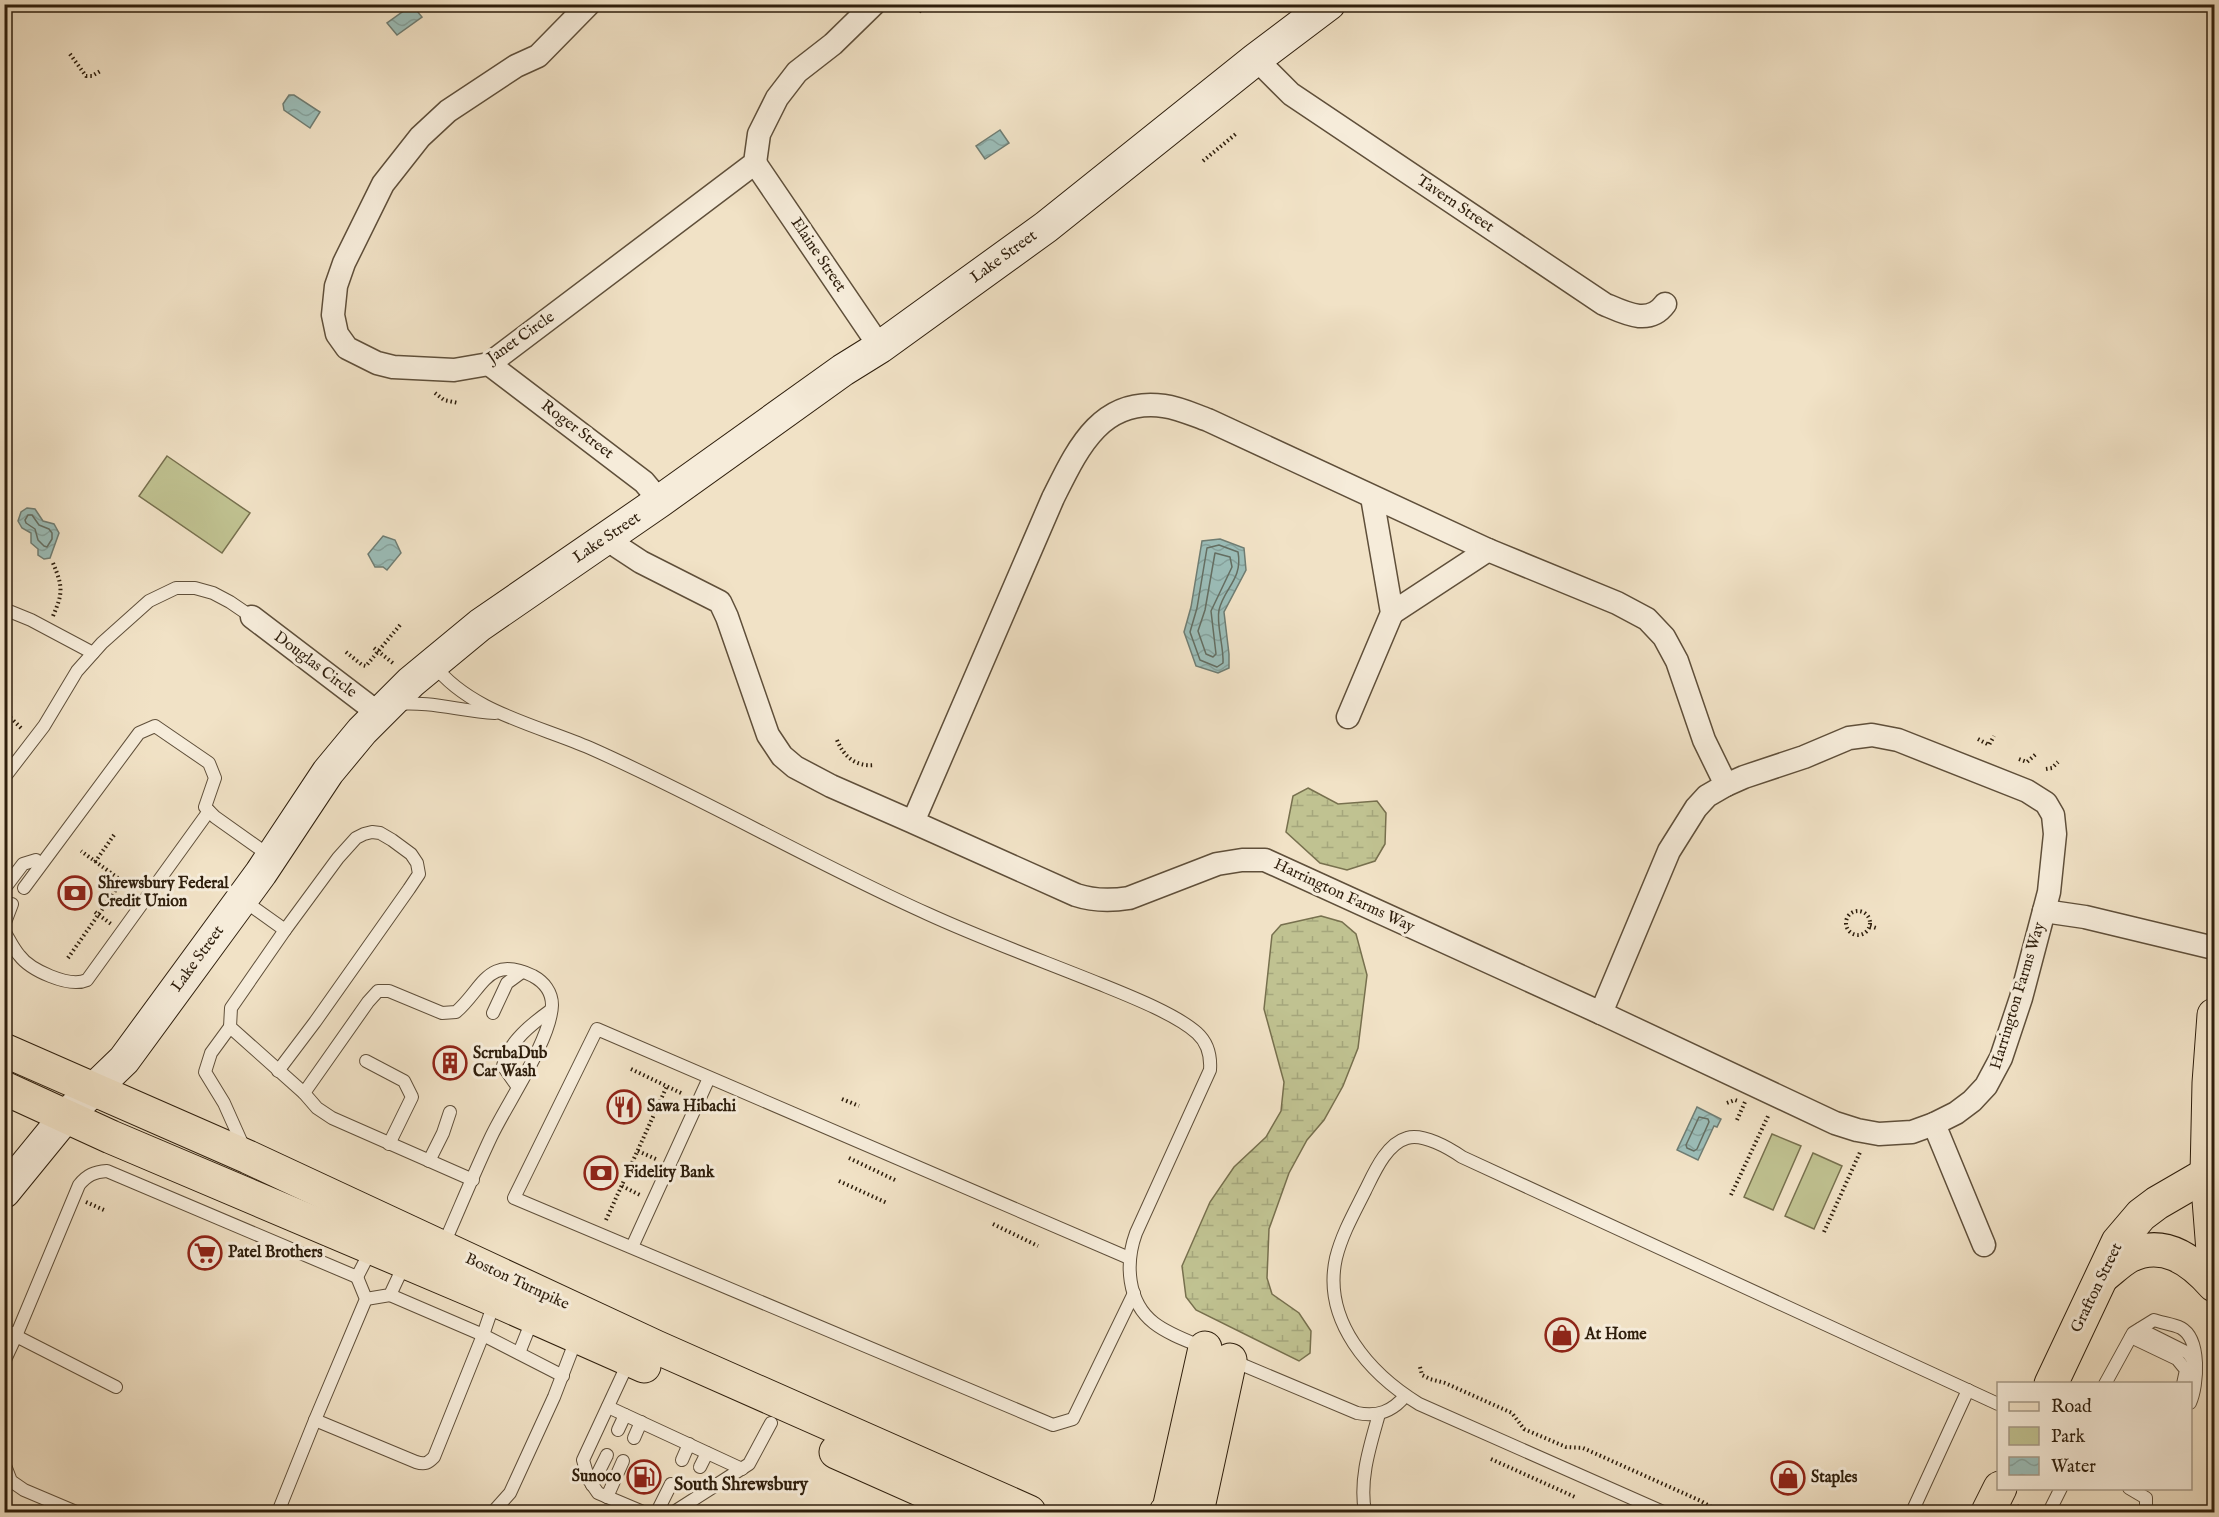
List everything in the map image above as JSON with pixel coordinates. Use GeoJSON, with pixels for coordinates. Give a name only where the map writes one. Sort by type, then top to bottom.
{"type":"FeatureCollection","features":[{"type":"Feature","properties":{"kind":"main road"},"geometry":{"type":"LineString","coordinates":[[2214,1015],[2209,1083],[2207,1174],[2214,1264]]}},
{"type":"Feature","properties":{"kind":"main road","name":"Boston Turnpike"},"geometry":{"type":"LineString","coordinates":[[4,1050],[248,1156],[656,1347],[1029,1512]]}},
{"type":"Feature","properties":{"kind":"main road","name":"Boston Turnpike"},"geometry":{"type":"LineString","coordinates":[[4,1088],[66,1116],[223,1202],[302,1235],[372,1248],[578,1336],[957,1508]]}},
{"type":"Feature","properties":{"kind":"main road","name":"Grafton Street"},"geometry":{"type":"LineString","coordinates":[[2051,1382],[2118,1242],[2141,1215],[2207,1174]]}},
{"type":"Feature","properties":{"kind":"main road"},"geometry":{"type":"LineString","coordinates":[[2100,1279],[2127,1257],[2152,1250],[2180,1255],[2192,1262],[2214,1285]]}},
{"type":"Feature","properties":{"kind":"main road"},"geometry":{"type":"LineString","coordinates":[[1166,1512],[1169,1509],[1217,1354]]}},
{"type":"Feature","properties":{"kind":"main road"},"geometry":{"type":"LineString","coordinates":[[1197,1512],[1217,1354]]}},
{"type":"Feature","properties":{"kind":"main road"},"geometry":{"type":"LineString","coordinates":[[1988,1512],[1999,1490]]}},
{"type":"Feature","properties":{"kind":"street","name":"Janet Circle"},"geometry":{"type":"LineString","coordinates":[[589,4],[538,56],[509,70],[448,111],[420,137],[383,184],[344,262],[336,286],[333,315],[337,334],[347,348],[376,363],[393,367],[454,370],[489,364],[755,163]]}},
{"type":"Feature","properties":{"kind":"street"},"geometry":{"type":"LineString","coordinates":[[755,163],[759,134],[777,98],[797,72],[833,44],[874,4]]}},
{"type":"Feature","properties":{"kind":"street","name":"Lake Street"},"geometry":{"type":"LineString","coordinates":[[4,1192],[66,1116],[124,1060],[242,899],[328,772],[382,709],[480,625],[606,539],[843,370],[880,347],[1046,227],[1256,59],[1329,4]]}},
{"type":"Feature","properties":{"kind":"street","name":"Tavern Street"},"geometry":{"type":"LineString","coordinates":[[1256,59],[1291,94],[1604,304],[1643,317],[1659,313],[1665,304]]}},
{"type":"Feature","properties":{"kind":"street","name":"Elaine Street"},"geometry":{"type":"LineString","coordinates":[[755,163],[880,347]]}},
{"type":"Feature","properties":{"kind":"street","name":"Roger Street"},"geometry":{"type":"LineString","coordinates":[[489,364],[644,482],[660,501]]}},
{"type":"Feature","properties":{"kind":"street"},"geometry":{"type":"LineString","coordinates":[[913,822],[1053,498],[1075,455],[1105,419],[1140,406],[1163,406],[1208,420],[1488,550],[1617,603],[1653,623],[1664,637],[1677,662],[1704,740],[1726,785]]}},
{"type":"Feature","properties":{"kind":"street"},"geometry":{"type":"LineString","coordinates":[[1348,717],[1392,613],[1372,497]]}},
{"type":"Feature","properties":{"kind":"street","name":"Harrington Farms Way"},"geometry":{"type":"LineString","coordinates":[[606,539],[641,562],[720,602],[771,743],[795,767],[831,786],[1076,895],[1094,900],[1129,898],[1217,864],[1242,860],[1265,860],[1849,1128],[1868,1132],[1889,1135],[1912,1132],[1934,1124],[1972,1101],[1997,1069],[2020,998],[2049,892],[2054,846],[2054,822],[2050,809],[2033,794],[1924,750],[1889,738],[1872,735],[1858,736],[1804,758],[1726,785],[1707,796],[1696,808],[1669,851],[1601,1013]]}},
{"type":"Feature","properties":{"kind":"street"},"geometry":{"type":"LineString","coordinates":[[1392,613],[1488,550]]}},
{"type":"Feature","properties":{"kind":"street","name":"Douglas Circle"},"geometry":{"type":"LineString","coordinates":[[252,617],[382,709]]}},
{"type":"Feature","properties":{"kind":"street","name":"Harrington Farms Way"},"geometry":{"type":"LineString","coordinates":[[2044,911],[2085,917],[2214,948]]}},
{"type":"Feature","properties":{"kind":"street"},"geometry":{"type":"LineString","coordinates":[[1934,1124],[1984,1245]]}},
{"type":"Feature","properties":{"kind":"lane"},"geometry":{"type":"LineString","coordinates":[[4,778],[51,715],[70,681],[93,652],[149,601],[177,588],[195,588],[213,593],[252,617]]}},
{"type":"Feature","properties":{"kind":"lane"},"geometry":{"type":"LineString","coordinates":[[4,609],[48,628],[93,652]]}},
{"type":"Feature","properties":{"kind":"lane"},"geometry":{"type":"LineString","coordinates":[[433,664],[445,679],[499,713],[591,749],[928,914],[1130,996],[1177,1020],[1198,1034],[1208,1049],[1210,1070],[1136,1233],[1129,1258],[1129,1272],[1134,1293],[1142,1309],[1155,1324],[1342,1409],[1363,1414],[1379,1414],[1394,1407],[1405,1396]]}},
{"type":"Feature","properties":{"kind":"lane"},"geometry":{"type":"LineString","coordinates":[[382,709],[417,702],[474,712],[499,713]]}},
{"type":"Feature","properties":{"kind":"lane"},"geometry":{"type":"LineString","coordinates":[[21,886],[41,857],[71,823],[139,733],[155,726],[209,763],[215,778],[205,807],[270,856]]}},
{"type":"Feature","properties":{"kind":"lane"},"geometry":{"type":"LineString","coordinates":[[4,931],[20,956],[34,969],[58,979],[81,982],[87,980],[209,811]]}},
{"type":"Feature","properties":{"kind":"lane"},"geometry":{"type":"LineString","coordinates":[[248,1156],[236,1126],[205,1072],[211,1053],[230,1027],[231,1008],[338,858],[356,838],[372,832],[380,833],[411,854],[417,863],[419,874],[278,1071]]}},
{"type":"Feature","properties":{"kind":"lane"},"geometry":{"type":"LineString","coordinates":[[4,924],[7,900],[23,864],[41,857]]}},
{"type":"Feature","properties":{"kind":"lane"},"geometry":{"type":"LineString","coordinates":[[242,899],[285,930]]}},
{"type":"Feature","properties":{"kind":"lane"},"geometry":{"type":"LineString","coordinates":[[304,1093],[378,991],[389,991],[442,1012],[456,1012],[489,976],[498,970],[516,969],[544,985],[551,994],[551,1010],[547,1029],[491,1136],[442,1247]]}},
{"type":"Feature","properties":{"kind":"lane"},"geometry":{"type":"LineString","coordinates":[[493,1013],[507,983],[522,972]]}},
{"type":"Feature","properties":{"kind":"lane"},"geometry":{"type":"LineString","coordinates":[[517,1086],[503,1066],[505,1057],[530,1026],[551,1010]]}},
{"type":"Feature","properties":{"kind":"lane"},"geometry":{"type":"LineString","coordinates":[[230,1027],[304,1093],[317,1108],[332,1118],[473,1180]]}},
{"type":"Feature","properties":{"kind":"lane"},"geometry":{"type":"LineString","coordinates":[[1129,1258],[597,1029],[514,1198],[1053,1425],[1073,1419],[1134,1293]]}},
{"type":"Feature","properties":{"kind":"lane"},"geometry":{"type":"LineString","coordinates":[[366,1061],[404,1081],[412,1097],[389,1144]]}},
{"type":"Feature","properties":{"kind":"lane"},"geometry":{"type":"LineString","coordinates":[[632,1247],[709,1078]]}},
{"type":"Feature","properties":{"kind":"lane"},"geometry":{"type":"LineString","coordinates":[[429,1161],[443,1133],[450,1112]]}},
{"type":"Feature","properties":{"kind":"lane"},"geometry":{"type":"LineString","coordinates":[[1663,1512],[1437,1413],[1405,1396],[1381,1377],[1355,1346],[1337,1308],[1334,1283],[1338,1250],[1371,1178],[1393,1146],[1409,1137],[1417,1137],[1442,1146],[1997,1404]]}},
{"type":"Feature","properties":{"kind":"lane"},"geometry":{"type":"LineString","coordinates":[[4,1362],[79,1185],[86,1176],[107,1171],[122,1177],[223,1202]]}},
{"type":"Feature","properties":{"kind":"lane"},"geometry":{"type":"LineString","coordinates":[[278,1512],[366,1299],[357,1277],[323,1262],[302,1235]]}},
{"type":"Feature","properties":{"kind":"lane"},"geometry":{"type":"LineString","coordinates":[[357,1277],[372,1248]]}},
{"type":"Feature","properties":{"kind":"lane"},"geometry":{"type":"LineString","coordinates":[[390,1295],[405,1263]]}},
{"type":"Feature","properties":{"kind":"lane"},"geometry":{"type":"LineString","coordinates":[[366,1299],[390,1295],[483,1335],[562,1376]]}},
{"type":"Feature","properties":{"kind":"lane"},"geometry":{"type":"LineString","coordinates":[[315,1420],[417,1462],[423,1464],[429,1462],[434,1457],[495,1300]]}},
{"type":"Feature","properties":{"kind":"lane"},"geometry":{"type":"LineString","coordinates":[[519,1353],[534,1317]]}},
{"type":"Feature","properties":{"kind":"lane"},"geometry":{"type":"LineString","coordinates":[[2106,1382],[2136,1333],[2154,1320],[2182,1329],[2194,1344],[2196,1363],[2192,1389]]}},
{"type":"Feature","properties":{"kind":"lane"},"geometry":{"type":"LineString","coordinates":[[4,1329],[116,1387]]}},
{"type":"Feature","properties":{"kind":"lane"},"geometry":{"type":"LineString","coordinates":[[2136,1333],[2180,1361],[2186,1370],[2184,1382]]}},
{"type":"Feature","properties":{"kind":"lane"},"geometry":{"type":"LineString","coordinates":[[2136,1333],[2188,1353],[2193,1360],[2190,1382]]}},
{"type":"Feature","properties":{"kind":"lane"},"geometry":{"type":"LineString","coordinates":[[493,1512],[510,1493],[578,1336]]}},
{"type":"Feature","properties":{"kind":"lane"},"geometry":{"type":"LineString","coordinates":[[630,1360],[583,1460],[592,1485],[598,1493],[643,1512]]}},
{"type":"Feature","properties":{"kind":"lane"},"geometry":{"type":"LineString","coordinates":[[1912,1512],[1968,1390]]}},
{"type":"Feature","properties":{"kind":"lane"},"geometry":{"type":"LineString","coordinates":[[608,1407],[742,1469]]}},
{"type":"Feature","properties":{"kind":"lane"},"geometry":{"type":"LineString","coordinates":[[1365,1512],[1362,1498],[1366,1460],[1379,1414]]}},
{"type":"Feature","properties":{"kind":"lane"},"geometry":{"type":"LineString","coordinates":[[618,1430],[625,1415]]}},
{"type":"Feature","properties":{"kind":"lane"},"geometry":{"type":"LineString","coordinates":[[634,1438],[641,1422]]}},
{"type":"Feature","properties":{"kind":"lane"},"geometry":{"type":"LineString","coordinates":[[677,1511],[749,1464],[771,1423]]}},
{"type":"Feature","properties":{"kind":"lane"},"geometry":{"type":"LineString","coordinates":[[682,1460],[689,1444]]}},
{"type":"Feature","properties":{"kind":"lane"},"geometry":{"type":"LineString","coordinates":[[699,1467],[707,1453]]}},
{"type":"Feature","properties":{"kind":"lane"},"geometry":{"type":"LineString","coordinates":[[592,1485],[607,1455]]}},
{"type":"Feature","properties":{"kind":"lane"},"geometry":{"type":"LineString","coordinates":[[607,1497],[624,1461]]}},
{"type":"Feature","properties":{"kind":"lane"},"geometry":{"type":"LineString","coordinates":[[4,1463],[11,1481],[24,1490],[76,1512]]}},
{"type":"Feature","properties":{"kind":"lane"},"geometry":{"type":"LineString","coordinates":[[657,1512],[671,1484]]}},
{"type":"Feature","properties":{"kind":"lane"},"geometry":{"type":"LineString","coordinates":[[2049,1512],[2060,1490]]}},
{"type":"Feature","properties":{"kind":"lane"},"geometry":{"type":"LineString","coordinates":[[2132,1490],[2146,1498],[2146,1512]]}},
{"type":"Feature","properties":{"kind":"lane"},"geometry":{"type":"LineString","coordinates":[[677,1511],[687,1491]]}},
{"type":"Feature","properties":{"kind":"path"},"geometry":{"type":"LineString","coordinates":[[919,12],[926,4]]}},
{"type":"Feature","properties":{"kind":"path"},"geometry":{"type":"LineString","coordinates":[[70,54],[86,76],[92,76],[102,70]]}},
{"type":"Feature","properties":{"kind":"path"},"geometry":{"type":"LineString","coordinates":[[1203,161],[1237,133]]}},
{"type":"Feature","properties":{"kind":"path"},"geometry":{"type":"LineString","coordinates":[[435,393],[444,400],[458,404]]}},
{"type":"Feature","properties":{"kind":"path"},"geometry":{"type":"LineString","coordinates":[[48,628],[61,597],[62,583],[53,564]]}},
{"type":"Feature","properties":{"kind":"path"},"geometry":{"type":"LineString","coordinates":[[346,652],[366,666],[400,625]]}},
{"type":"Feature","properties":{"kind":"path"},"geometry":{"type":"LineString","coordinates":[[374,648],[399,668]]}},
{"type":"Feature","properties":{"kind":"path"},"geometry":{"type":"LineString","coordinates":[[4,711],[33,740]]}},
{"type":"Feature","properties":{"kind":"path"},"geometry":{"type":"LineString","coordinates":[[16,736],[29,721]]}},
{"type":"Feature","properties":{"kind":"path"},"geometry":{"type":"LineString","coordinates":[[1978,739],[1989,745],[1994,736]]}},
{"type":"Feature","properties":{"kind":"path"},"geometry":{"type":"LineString","coordinates":[[837,740],[848,758],[858,764],[875,765]]}},
{"type":"Feature","properties":{"kind":"path"},"geometry":{"type":"LineString","coordinates":[[2019,759],[2027,762],[2036,754]]}},
{"type":"Feature","properties":{"kind":"path"},"geometry":{"type":"LineString","coordinates":[[2046,770],[2058,762]]}},
{"type":"Feature","properties":{"kind":"path"},"geometry":{"type":"LineString","coordinates":[[95,862],[114,835]]}},
{"type":"Feature","properties":{"kind":"path"},"geometry":{"type":"LineString","coordinates":[[68,958],[96,913],[122,881],[81,851]]}},
{"type":"Feature","properties":{"kind":"path"},"geometry":{"type":"LineString","coordinates":[[1861,912],[1867,915],[1870,926],[1863,934],[1855,934],[1848,929],[1847,922],[1850,915],[1861,912]]}},
{"type":"Feature","properties":{"kind":"path"},"geometry":{"type":"LineString","coordinates":[[1870,926],[1876,928]]}},
{"type":"Feature","properties":{"kind":"path"},"geometry":{"type":"LineString","coordinates":[[631,1069],[683,1094]]}},
{"type":"Feature","properties":{"kind":"path"},"geometry":{"type":"LineString","coordinates":[[606,1220],[667,1086]]}},
{"type":"Feature","properties":{"kind":"path"},"geometry":{"type":"LineString","coordinates":[[1737,1120],[1749,1093]]}},
{"type":"Feature","properties":{"kind":"path"},"geometry":{"type":"LineString","coordinates":[[843,1099],[859,1106]]}},
{"type":"Feature","properties":{"kind":"path"},"geometry":{"type":"LineString","coordinates":[[1727,1103],[1735,1100],[1744,1104]]}},
{"type":"Feature","properties":{"kind":"path"},"geometry":{"type":"LineString","coordinates":[[1731,1195],[1771,1109]]}},
{"type":"Feature","properties":{"kind":"path"},"geometry":{"type":"LineString","coordinates":[[1824,1232],[1862,1148]]}},
{"type":"Feature","properties":{"kind":"path"},"geometry":{"type":"LineString","coordinates":[[849,1158],[897,1181]]}},
{"type":"Feature","properties":{"kind":"path"},"geometry":{"type":"LineString","coordinates":[[839,1180],[887,1203]]}},
{"type":"Feature","properties":{"kind":"path"},"geometry":{"type":"LineString","coordinates":[[993,1224],[1038,1246]]}},
{"type":"Feature","properties":{"kind":"path"},"geometry":{"type":"LineString","coordinates":[[1420,1367],[1422,1375],[1512,1413],[1524,1429],[1566,1447],[1583,1448],[1701,1501],[1720,1512]]}},
{"type":"Feature","properties":{"kind":"path"},"geometry":{"type":"LineString","coordinates":[[1491,1459],[1575,1497]]}},
{"type":"Feature","properties":{"kind":"path"},"geometry":{"type":"LineString","coordinates":[[1602,1509],[1608,1512]]}},
{"type":"Feature","properties":{"kind":"green space"},"geometry":{"type":"Polygon","coordinates":[[[167,456],[250,513],[222,553],[139,496],[167,456]]]}},
{"type":"Feature","properties":{"kind":"green space"},"geometry":{"type":"Polygon","coordinates":[[[1308,788],[1338,804],[1377,801],[1386,813],[1385,844],[1375,861],[1347,870],[1320,863],[1286,832],[1293,796],[1308,788]]]}},
{"type":"Feature","properties":{"kind":"green space"},"geometry":{"type":"Polygon","coordinates":[[[1321,916],[1342,922],[1356,934],[1367,975],[1358,1048],[1343,1086],[1324,1120],[1307,1140],[1289,1173],[1269,1229],[1267,1278],[1272,1294],[1299,1313],[1311,1331],[1310,1353],[1299,1361],[1196,1310],[1186,1297],[1182,1266],[1210,1202],[1234,1167],[1266,1137],[1281,1111],[1284,1082],[1264,1009],[1272,935],[1281,925],[1321,916]]]}},
{"type":"Feature","properties":{"kind":"green space"},"geometry":{"type":"Polygon","coordinates":[[[1772,1134],[1801,1146],[1773,1210],[1744,1197],[1772,1134]]]}},
{"type":"Feature","properties":{"kind":"green space"},"geometry":{"type":"Polygon","coordinates":[[[1813,1153],[1842,1166],[1814,1229],[1785,1216],[1813,1153]]]}},
{"type":"Feature","properties":{"kind":"water"},"geometry":{"type":"Polygon","coordinates":[[[412,5],[422,17],[397,35],[387,23],[412,5]]]}},
{"type":"Feature","properties":{"kind":"water"},"geometry":{"type":"Polygon","coordinates":[[[289,95],[294,95],[320,112],[310,128],[284,110],[283,104],[289,95]]]}},
{"type":"Feature","properties":{"kind":"water"},"geometry":{"type":"Polygon","coordinates":[[[1000,130],[1009,143],[985,159],[976,146],[1000,130]]]}},
{"type":"Feature","properties":{"kind":"water"},"geometry":{"type":"Polygon","coordinates":[[[27,508],[35,509],[43,521],[54,524],[59,533],[50,558],[44,559],[38,555],[38,549],[31,543],[31,533],[22,528],[18,521],[21,512],[27,508]]]}},
{"type":"Feature","properties":{"kind":"water"},"geometry":{"type":"Polygon","coordinates":[[[383,536],[395,540],[401,553],[387,570],[383,567],[375,567],[368,554],[383,536]]]}},
{"type":"Feature","properties":{"kind":"water"},"geometry":{"type":"Polygon","coordinates":[[[1220,539],[1244,548],[1246,570],[1224,612],[1229,668],[1218,673],[1196,666],[1184,632],[1191,607],[1202,541],[1220,539]]]}},
{"type":"Feature","properties":{"kind":"water"},"geometry":{"type":"Polygon","coordinates":[[[1697,1107],[1721,1119],[1717,1127],[1714,1126],[1698,1160],[1677,1150],[1697,1107]]]}},
{"type":"Feature","properties":{"kind":"place","name":"Shrewsbury Federal Credit Union"},"geometry":{"type":"Point","coordinates":[75,893]}},
{"type":"Feature","properties":{"kind":"place","name":"ScrubaDub Car Wash"},"geometry":{"type":"Point","coordinates":[450,1063]}},
{"type":"Feature","properties":{"kind":"place","name":"Sawa Hibachi"},"geometry":{"type":"Point","coordinates":[624,1107]}},
{"type":"Feature","properties":{"kind":"place","name":"Fidelity Bank"},"geometry":{"type":"Point","coordinates":[601,1173]}},
{"type":"Feature","properties":{"kind":"place","name":"Patel Brothers"},"geometry":{"type":"Point","coordinates":[205,1253]}},
{"type":"Feature","properties":{"kind":"place","name":"At Home"},"geometry":{"type":"Point","coordinates":[1562,1335]}},
{"type":"Feature","properties":{"kind":"place","name":"Sunoco"},"geometry":{"type":"Point","coordinates":[644,1477]}},
{"type":"Feature","properties":{"kind":"place","name":"Staples"},"geometry":{"type":"Point","coordinates":[1788,1478]}},
{"type":"Feature","properties":{"kind":"district","name":"South Shrewsbury"},"geometry":{"type":"Point","coordinates":[741,1485]}}]}
